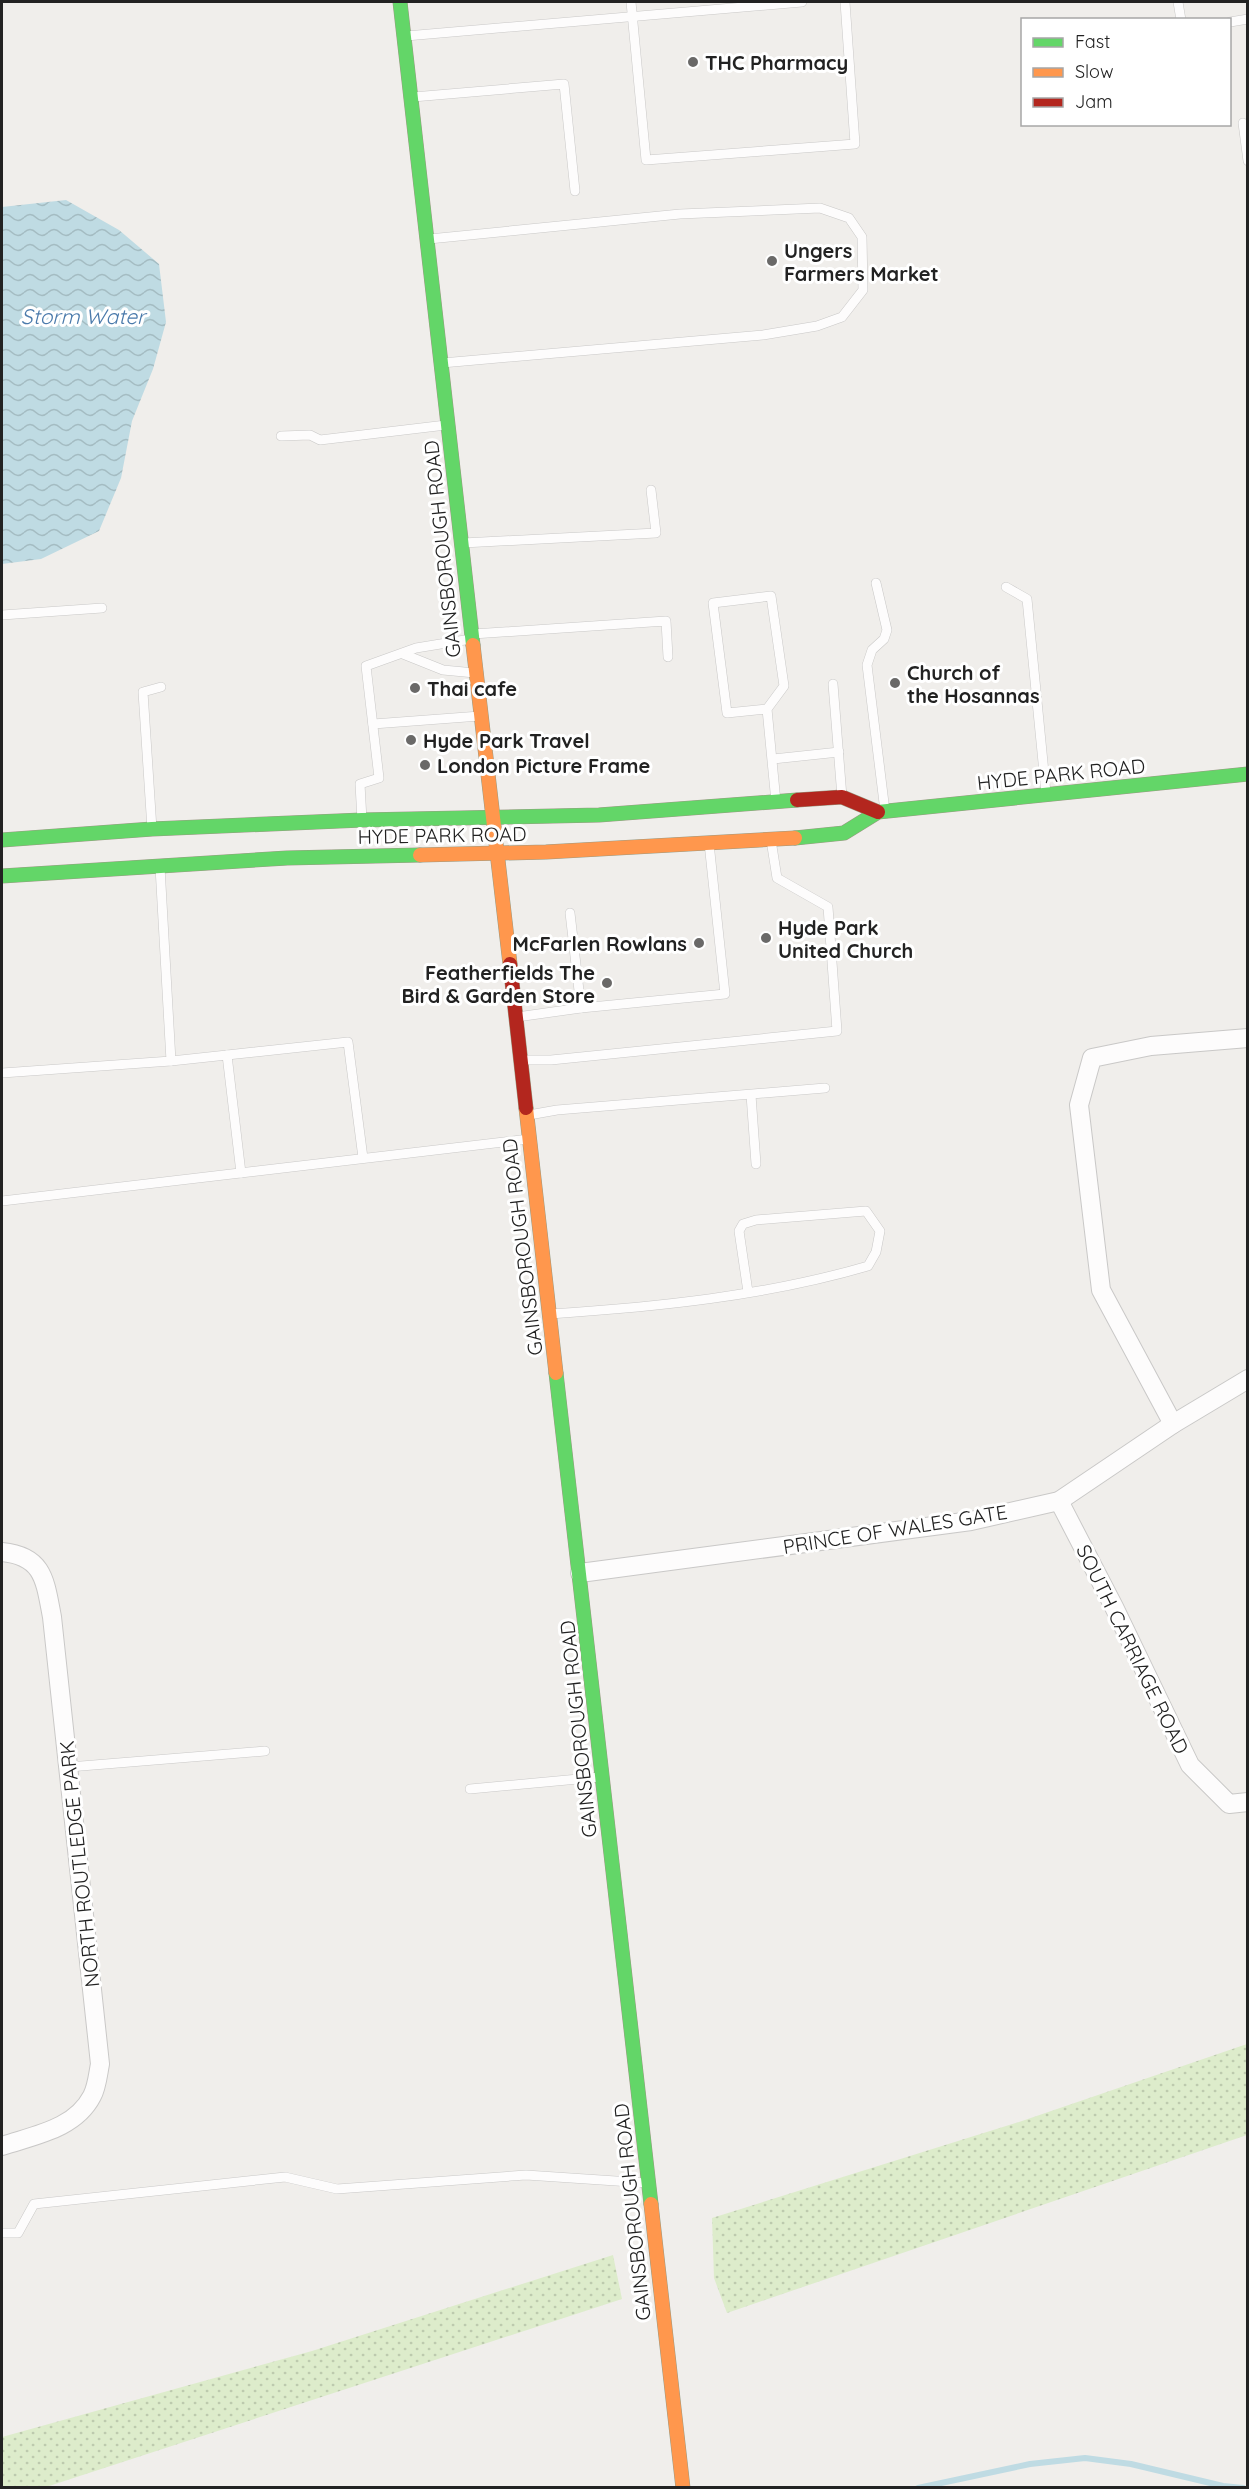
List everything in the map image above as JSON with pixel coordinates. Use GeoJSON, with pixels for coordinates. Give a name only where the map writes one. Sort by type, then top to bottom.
{"type":"FeatureCollection","features":[{"type":"Feature","properties":{"kind":"main road","name":"GAINSBOROUGH ROAD"},"geometry":{"type":"LineString","coordinates":[[400,2],[683,2487]]}},
{"type":"Feature","properties":{"kind":"main road","name":"HYDE PARK ROAD"},"geometry":{"type":"LineString","coordinates":[[2,876],[287,858],[496,854],[771,840],[844,833],[882,812],[1248,774]]}},
{"type":"Feature","properties":{"kind":"main road","name":"HYDE PARK ROAD"},"geometry":{"type":"LineString","coordinates":[[2,840],[152,829],[362,820],[599,815],[842,797],[882,812]]}},
{"type":"Feature","properties":{"kind":"street"},"geometry":{"type":"LineString","coordinates":[[1173,1424],[1101,1290],[1079,1105],[1092,1058],[1151,1046],[1248,1038]]}},
{"type":"Feature","properties":{"kind":"street","name":"PRINCE OF WALES GATE"},"geometry":{"type":"LineString","coordinates":[[580,1573],[971,1521],[1059,1501],[1173,1424],[1248,1379]]}},
{"type":"Feature","properties":{"kind":"street","name":"SOUTH CARRIAGE ROAD"},"geometry":{"type":"LineString","coordinates":[[1059,1501],[1114,1607],[1190,1765],[1229,1804],[1248,1802]]}},
{"type":"Feature","properties":{"kind":"street","name":"NORTH ROUTLEDGE PARK"},"geometry":{"type":"LineString","coordinates":[[2,1552],[18,1554],[36,1564],[44,1578],[52,1617],[100,2064],[94,2094],[81,2114],[57,2128],[2,2146]]}},
{"type":"Feature","properties":{"kind":"lane"},"geometry":{"type":"LineString","coordinates":[[631,2],[646,160],[855,144],[845,2]]}},
{"type":"Feature","properties":{"kind":"lane"},"geometry":{"type":"LineString","coordinates":[[404,36],[802,2]]}},
{"type":"Feature","properties":{"kind":"lane"},"geometry":{"type":"LineString","coordinates":[[1178,2],[1181,18]]}},
{"type":"Feature","properties":{"kind":"lane"},"geometry":{"type":"LineString","coordinates":[[1231,22],[1248,19]]}},
{"type":"Feature","properties":{"kind":"lane"},"geometry":{"type":"LineString","coordinates":[[411,98],[564,84],[575,191]]}},
{"type":"Feature","properties":{"kind":"lane"},"geometry":{"type":"LineString","coordinates":[[1243,123],[1248,161]]}},
{"type":"Feature","properties":{"kind":"lane"},"geometry":{"type":"LineString","coordinates":[[428,239],[680,214],[820,208],[849,218],[862,237],[863,290],[842,317],[817,326],[763,335],[442,363]]}},
{"type":"Feature","properties":{"kind":"lane"},"geometry":{"type":"LineString","coordinates":[[281,436],[310,435],[320,440],[448,424]]}},
{"type":"Feature","properties":{"kind":"lane"},"geometry":{"type":"LineString","coordinates":[[460,543],[656,533],[651,490]]}},
{"type":"Feature","properties":{"kind":"lane"},"geometry":{"type":"LineString","coordinates":[[876,583],[887,630],[884,639],[872,650],[867,665],[882,812]]}},
{"type":"Feature","properties":{"kind":"lane"},"geometry":{"type":"LineString","coordinates":[[1006,587],[1028,599],[1046,795]]}},
{"type":"Feature","properties":{"kind":"lane"},"geometry":{"type":"LineString","coordinates":[[767,709],[727,713],[713,603],[771,596],[784,686],[767,709],[776,802]]}},
{"type":"Feature","properties":{"kind":"lane"},"geometry":{"type":"LineString","coordinates":[[2,615],[102,608]]}},
{"type":"Feature","properties":{"kind":"lane"},"geometry":{"type":"LineString","coordinates":[[362,820],[360,784],[379,778],[366,666],[416,648],[471,637],[666,621],[668,657]]}},
{"type":"Feature","properties":{"kind":"lane"},"geometry":{"type":"LineString","coordinates":[[403,654],[443,670],[475,673]]}},
{"type":"Feature","properties":{"kind":"lane"},"geometry":{"type":"LineString","coordinates":[[833,684],[842,797]]}},
{"type":"Feature","properties":{"kind":"lane"},"geometry":{"type":"LineString","coordinates":[[152,829],[143,692],[161,687]]}},
{"type":"Feature","properties":{"kind":"lane"},"geometry":{"type":"LineString","coordinates":[[373,724],[480,716]]}},
{"type":"Feature","properties":{"kind":"lane"},"geometry":{"type":"LineString","coordinates":[[773,759],[839,752]]}},
{"type":"Feature","properties":{"kind":"lane"},"geometry":{"type":"LineString","coordinates":[[520,1060],[550,1060],[837,1031],[828,907],[777,878],[771,840]]}},
{"type":"Feature","properties":{"kind":"lane"},"geometry":{"type":"LineString","coordinates":[[515,1017],[725,994],[709,843]]}},
{"type":"Feature","properties":{"kind":"lane"},"geometry":{"type":"LineString","coordinates":[[160,866],[171,1061]]}},
{"type":"Feature","properties":{"kind":"lane"},"geometry":{"type":"LineString","coordinates":[[570,913],[581,1008]]}},
{"type":"Feature","properties":{"kind":"lane"},"geometry":{"type":"LineString","coordinates":[[2,1073],[171,1061],[348,1042],[363,1158]]}},
{"type":"Feature","properties":{"kind":"lane"},"geometry":{"type":"LineString","coordinates":[[227,1055],[242,1173]]}},
{"type":"Feature","properties":{"kind":"lane"},"geometry":{"type":"LineString","coordinates":[[526,1115],[556,1110],[825,1088]]}},
{"type":"Feature","properties":{"kind":"lane"},"geometry":{"type":"LineString","coordinates":[[751,1095],[756,1164]]}},
{"type":"Feature","properties":{"kind":"lane"},"geometry":{"type":"LineString","coordinates":[[2,1201],[529,1139]]}},
{"type":"Feature","properties":{"kind":"lane"},"geometry":{"type":"LineString","coordinates":[[550,1314],[711,1298],[748,1292],[832,1276],[868,1266],[876,1252],[880,1231],[866,1211],[756,1220],[743,1224],[739,1231],[748,1292]]}},
{"type":"Feature","properties":{"kind":"lane"},"geometry":{"type":"LineString","coordinates":[[69,1767],[265,1750]]}},
{"type":"Feature","properties":{"kind":"lane"},"geometry":{"type":"LineString","coordinates":[[470,1789],[603,1776]]}},
{"type":"Feature","properties":{"kind":"lane"},"geometry":{"type":"LineString","coordinates":[[2,2233],[18,2233],[34,2204],[285,2177],[337,2188],[526,2175],[648,2183]]}},
{"type":"Feature","properties":{"kind":"green space"},"geometry":{"type":"Polygon","coordinates":[[[1247,2044],[1247,2135],[727,2313],[714,2278],[712,2218],[1019,2122],[1247,2044]]]}},
{"type":"Feature","properties":{"kind":"green space"},"geometry":{"type":"Polygon","coordinates":[[[613,2255],[622,2299],[46,2487],[2,2487],[2,2437],[312,2351],[613,2255]]]}},
{"type":"Feature","properties":{"kind":"water","name":"Storm Water"},"geometry":{"type":"Polygon","coordinates":[[[66,200],[119,230],[159,264],[166,322],[153,369],[132,421],[121,478],[99,531],[41,559],[2,564],[2,207],[66,200]]]}},
{"type":"Feature","properties":{"kind":"waterway"},"geometry":{"type":"LineString","coordinates":[[918,2488],[1030,2464],[1085,2458],[1131,2464],[1223,2486],[1243,2488]]}},
{"type":"Feature","properties":{"kind":"traffic: fast"},"geometry":{"type":"LineString","coordinates":[[400,2],[473,645]]}},
{"type":"Feature","properties":{"kind":"traffic: fast"},"geometry":{"type":"LineString","coordinates":[[795,838],[844,833],[878,812],[1248,774]]}},
{"type":"Feature","properties":{"kind":"traffic: fast"},"geometry":{"type":"LineString","coordinates":[[2,840],[152,829],[362,820],[599,815],[797,800]]}},
{"type":"Feature","properties":{"kind":"traffic: fast"},"geometry":{"type":"LineString","coordinates":[[2,876],[287,858],[420,855]]}},
{"type":"Feature","properties":{"kind":"traffic: fast"},"geometry":{"type":"LineString","coordinates":[[556,1373],[651,2204]]}},
{"type":"Feature","properties":{"kind":"traffic: slow"},"geometry":{"type":"LineString","coordinates":[[473,645],[510,964]]}},
{"type":"Feature","properties":{"kind":"traffic: slow"},"geometry":{"type":"LineString","coordinates":[[420,855],[546,852],[795,838]]}},
{"type":"Feature","properties":{"kind":"traffic: slow"},"geometry":{"type":"LineString","coordinates":[[526,1108],[556,1373]]}},
{"type":"Feature","properties":{"kind":"traffic: slow"},"geometry":{"type":"LineString","coordinates":[[651,2204],[683,2488]]}},
{"type":"Feature","properties":{"kind":"traffic: jam"},"geometry":{"type":"LineString","coordinates":[[797,800],[842,797],[878,812]]}},
{"type":"Feature","properties":{"kind":"traffic: jam"},"geometry":{"type":"LineString","coordinates":[[510,964],[526,1108]]}},
{"type":"Feature","properties":{"kind":"place","name":"THC Pharmacy"},"geometry":{"type":"Point","coordinates":[693,62]}},
{"type":"Feature","properties":{"kind":"place","name":"Ungers Farmers Market"},"geometry":{"type":"Point","coordinates":[772,261]}},
{"type":"Feature","properties":{"kind":"place","name":"Church of the Hosannas"},"geometry":{"type":"Point","coordinates":[895,683]}},
{"type":"Feature","properties":{"kind":"place","name":"Thai cafe"},"geometry":{"type":"Point","coordinates":[415,688]}},
{"type":"Feature","properties":{"kind":"place","name":"Hyde Park Travel"},"geometry":{"type":"Point","coordinates":[411,740]}},
{"type":"Feature","properties":{"kind":"place","name":"London Picture Frame"},"geometry":{"type":"Point","coordinates":[425,765]}},
{"type":"Feature","properties":{"kind":"place","name":"Hyde Park United Church"},"geometry":{"type":"Point","coordinates":[766,938]}},
{"type":"Feature","properties":{"kind":"place","name":"McFarlen Rowlans"},"geometry":{"type":"Point","coordinates":[699,943]}},
{"type":"Feature","properties":{"kind":"place","name":"Featherfields The Bird & Garden Store"},"geometry":{"type":"Point","coordinates":[607,983]}}]}
